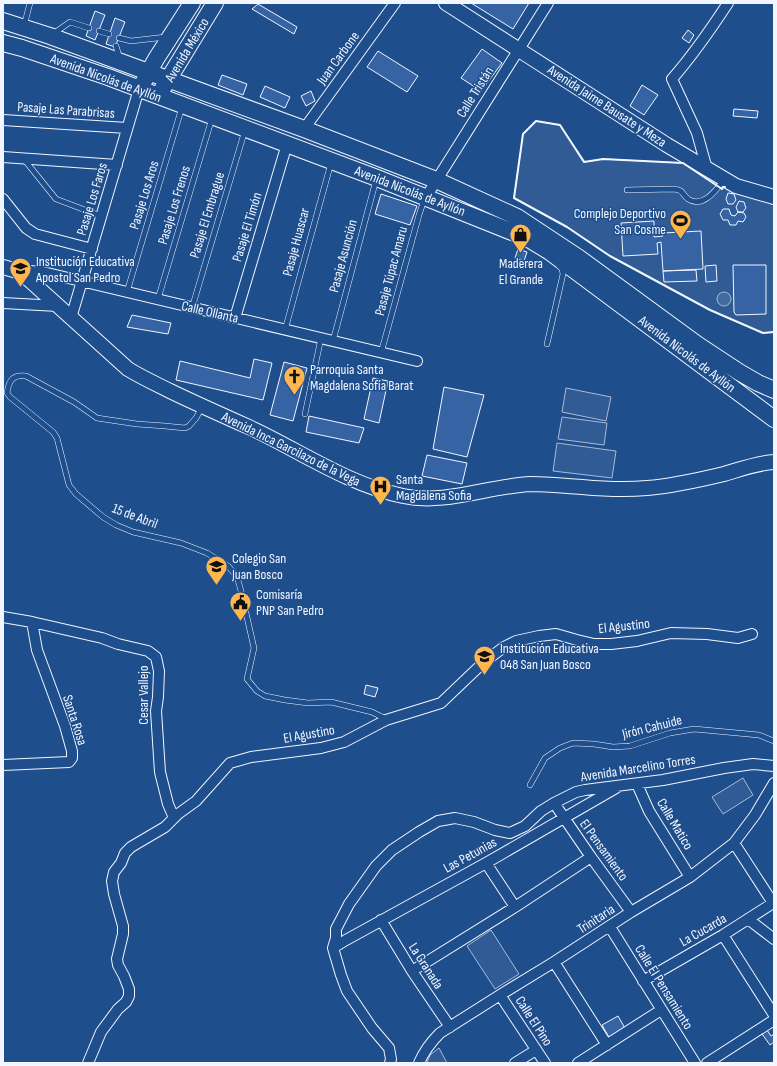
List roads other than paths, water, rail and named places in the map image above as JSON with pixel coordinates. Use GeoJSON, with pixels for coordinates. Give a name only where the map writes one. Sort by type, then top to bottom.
{"type":"FeatureCollection","features":[{"type":"Feature","properties":{"kind":"main road","name":"Avenida México"},"geometry":{"type":"LineString","coordinates":[[139,89],[148,72],[192,3]]}},
{"type":"Feature","properties":{"kind":"main road","name":"Avenida México"},"geometry":{"type":"LineString","coordinates":[[158,96],[215,3]]}},
{"type":"Feature","properties":{"kind":"main road","name":"Avenida Nicolás de Ayllón"},"geometry":{"type":"LineString","coordinates":[[3,21],[50,36],[304,129],[436,180],[517,217],[579,258],[704,348],[758,383],[774,390]]}},
{"type":"Feature","properties":{"kind":"main road","name":"Avenida Nicolás de Ayllón"},"geometry":{"type":"LineString","coordinates":[[3,43],[67,62],[331,160],[527,238],[544,248],[774,419]]}},
{"type":"Feature","properties":{"kind":"street","name":"Juan Carbone"},"geometry":{"type":"LineString","coordinates":[[304,129],[395,3]]}},
{"type":"Feature","properties":{"kind":"street","name":"Avenida Jaime Bausate y Meza"},"geometry":{"type":"LineString","coordinates":[[446,3],[667,145],[707,169],[736,186],[774,197]]}},
{"type":"Feature","properties":{"kind":"street","name":"Calle Tristán"},"geometry":{"type":"LineString","coordinates":[[426,197],[548,3]]}},
{"type":"Feature","properties":{"kind":"street"},"geometry":{"type":"LineString","coordinates":[[707,169],[697,133],[672,79],[684,66],[728,3]]}},
{"type":"Feature","properties":{"kind":"street","name":"Pasaje Los Faros"},"geometry":{"type":"LineString","coordinates":[[71,318],[139,89]]}},
{"type":"Feature","properties":{"kind":"street","name":"Pasaje Las Parabrisas"},"geometry":{"type":"LineString","coordinates":[[3,120],[128,128]]}},
{"type":"Feature","properties":{"kind":"street","name":"Pasaje El Timón"},"geometry":{"type":"LineString","coordinates":[[235,318],[287,144]]}},
{"type":"Feature","properties":{"kind":"street"},"geometry":{"type":"LineString","coordinates":[[3,157],[117,165]]}},
{"type":"Feature","properties":{"kind":"street"},"geometry":{"type":"LineString","coordinates":[[3,199],[26,228],[35,234],[92,249]]}},
{"type":"Feature","properties":{"kind":"street","name":"Calle Ollanta"},"geometry":{"type":"LineString","coordinates":[[3,267],[17,271],[29,270],[43,272],[417,361]]}},
{"type":"Feature","properties":{"kind":"street","name":"Avenida Inca Garcilazo de la Vega"},"geometry":{"type":"LineString","coordinates":[[17,271],[25,276],[128,369],[141,377],[252,429],[344,476],[382,491],[421,498],[443,498],[529,484],[613,489],[647,488],[682,484],[763,463],[774,462]]}},
{"type":"Feature","properties":{"kind":"street"},"geometry":{"type":"LineString","coordinates":[[3,303],[58,306]]}},
{"type":"Feature","properties":{"kind":"street","name":"Cesar Vallejo"},"geometry":{"type":"LineString","coordinates":[[3,617],[102,638],[118,644],[148,651],[156,657],[159,671],[156,711],[160,772],[168,804],[174,818]]}},
{"type":"Feature","properties":{"kind":"street","name":"Santa Rosa"},"geometry":{"type":"LineString","coordinates":[[3,765],[69,762],[72,758],[72,751],[64,726],[37,650],[32,622]]}},
{"type":"Feature","properties":{"kind":"street","name":"El Agustino"},"geometry":{"type":"LineString","coordinates":[[88,1063],[101,1032],[118,1009],[126,1002],[129,996],[129,989],[118,965],[117,959],[123,934],[123,926],[114,894],[112,881],[114,872],[125,853],[131,847],[165,827],[196,801],[230,763],[251,757],[321,748],[344,742],[386,720],[442,703],[484,662],[516,641],[556,634],[594,644],[611,644],[637,641],[671,633],[738,638],[752,634]]}},
{"type":"Feature","properties":{"kind":"street","name":"Avenida Marcelino Torres"},"geometry":{"type":"LineString","coordinates":[[390,1063],[391,1059],[389,1048],[372,1028],[348,991],[341,975],[333,948],[336,938],[336,929],[348,904],[376,866],[392,850],[418,832],[438,821],[455,818],[510,833],[525,826],[541,811],[576,792],[636,784],[753,764],[774,766]]}},
{"type":"Feature","properties":{"kind":"street","name":"Trinitaria"},"geometry":{"type":"LineString","coordinates":[[419,1063],[431,1042],[440,1033],[690,877],[734,844],[755,815],[774,782]]}},
{"type":"Feature","properties":{"kind":"street","name":"Calle Matico"},"geometry":{"type":"LineString","coordinates":[[636,784],[650,811],[690,877]]}},
{"type":"Feature","properties":{"kind":"street","name":"Las Petunias"},"geometry":{"type":"LineString","coordinates":[[333,948],[620,786]]}},
{"type":"Feature","properties":{"kind":"street","name":"El Pensamiento"},"geometry":{"type":"LineString","coordinates":[[554,803],[591,857],[632,912]]}},
{"type":"Feature","properties":{"kind":"street"},"geometry":{"type":"LineString","coordinates":[[734,844],[773,902]]}},
{"type":"Feature","properties":{"kind":"street"},"geometry":{"type":"LineString","coordinates":[[412,970],[514,908],[591,857]]}},
{"type":"Feature","properties":{"kind":"street"},"geometry":{"type":"LineString","coordinates":[[486,863],[514,908]]}},
{"type":"Feature","properties":{"kind":"street","name":"La Cucarda"},"geometry":{"type":"LineString","coordinates":[[643,981],[724,935],[773,902]]}},
{"type":"Feature","properties":{"kind":"street"},"geometry":{"type":"LineString","coordinates":[[748,919],[774,939]]}},
{"type":"Feature","properties":{"kind":"street","name":"La Granada"},"geometry":{"type":"LineString","coordinates":[[381,920],[450,1027]]}},
{"type":"Feature","properties":{"kind":"street","name":"Calle El Pensamiento"},"geometry":{"type":"LineString","coordinates":[[610,927],[695,1063]]}},
{"type":"Feature","properties":{"kind":"street"},"geometry":{"type":"LineString","coordinates":[[724,935],[774,1015]]}},
{"type":"Feature","properties":{"kind":"street"},"geometry":{"type":"LineString","coordinates":[[554,962],[607,1045]]}},
{"type":"Feature","properties":{"kind":"street","name":"Calle El Pino"},"geometry":{"type":"LineString","coordinates":[[500,995],[545,1063]]}},
{"type":"Feature","properties":{"kind":"street"},"geometry":{"type":"LineString","coordinates":[[578,1063],[661,1010]]}},
{"type":"Feature","properties":{"kind":"street"},"geometry":{"type":"LineString","coordinates":[[707,1063],[774,1020]]}},
{"type":"Feature","properties":{"kind":"street"},"geometry":{"type":"LineString","coordinates":[[515,1063],[536,1050]]}},
{"type":"Feature","properties":{"kind":"lane"},"geometry":{"type":"LineString","coordinates":[[24,27],[30,3]]}},
{"type":"Feature","properties":{"kind":"lane"},"geometry":{"type":"LineString","coordinates":[[50,36],[70,22],[89,28]]}},
{"type":"Feature","properties":{"kind":"lane"},"geometry":{"type":"LineString","coordinates":[[99,31],[109,34]]}},
{"type":"Feature","properties":{"kind":"lane"},"geometry":{"type":"LineString","coordinates":[[119,38],[131,41],[171,36]]}},
{"type":"Feature","properties":{"kind":"lane"},"geometry":{"type":"LineString","coordinates":[[116,46],[121,62]]}},
{"type":"Feature","properties":{"kind":"lane","name":"Pasaje Los Aros"},"geometry":{"type":"LineString","coordinates":[[127,292],[183,106]]}},
{"type":"Feature","properties":{"kind":"lane","name":"Pasaje Los Frenos"},"geometry":{"type":"LineString","coordinates":[[158,299],[212,116]]}},
{"type":"Feature","properties":{"kind":"lane","name":"Pasaje El Embrague"},"geometry":{"type":"LineString","coordinates":[[192,308],[245,129]]}},
{"type":"Feature","properties":{"kind":"lane"},"geometry":{"type":"LineString","coordinates":[[22,158],[56,199],[101,216]]}},
{"type":"Feature","properties":{"kind":"lane","name":"Pasaje Huascar"},"geometry":{"type":"LineString","coordinates":[[285,330],[331,160]]}},
{"type":"Feature","properties":{"kind":"lane","name":"Pasaje Asunción"},"geometry":{"type":"LineString","coordinates":[[333,341],[377,178]]}},
{"type":"Feature","properties":{"kind":"lane"},"geometry":{"type":"LineString","coordinates":[[627,190],[680,190],[693,201],[701,201],[708,198],[724,179]]}},
{"type":"Feature","properties":{"kind":"lane"},"geometry":{"type":"LineString","coordinates":[[426,197],[432,204],[520,239],[546,254],[562,269],[564,274],[547,344]]}},
{"type":"Feature","properties":{"kind":"lane","name":"Pasaje Túpac Amaru"},"geometry":{"type":"LineString","coordinates":[[381,353],[419,215],[426,197]]}},
{"type":"Feature","properties":{"kind":"lane"},"geometry":{"type":"LineString","coordinates":[[305,414],[321,338]]}},
{"type":"Feature","properties":{"kind":"lane","name":"15 de Abril"},"geometry":{"type":"LineString","coordinates":[[202,406],[196,418],[189,426],[187,428],[181,428],[137,424],[97,418],[74,402],[26,376],[20,375],[10,381],[7,393],[53,432],[57,438],[69,485],[76,494],[103,517],[116,525],[133,532],[181,543],[207,553],[228,566],[234,573],[241,591],[254,648],[247,679],[257,691],[265,696],[285,700],[308,703],[331,702],[372,712],[386,720]]}},
{"type":"Feature","properties":{"kind":"lane","name":"Jirón Cahuide"},"geometry":{"type":"LineString","coordinates":[[530,785],[545,758],[560,748],[573,743],[613,747],[630,746],[670,733],[694,729],[759,735],[774,741]]}},
{"type":"Feature","properties":{"kind":"place","name":"Complejo Deportivo San Cosme"},"geometry":{"type":"Point","coordinates":[681,240]}},
{"type":"Feature","properties":{"kind":"place","name":"Maderera El Grande"},"geometry":{"type":"Point","coordinates":[521,254]}},
{"type":"Feature","properties":{"kind":"place","name":"Institución Educativa Apostol San Pedro"},"geometry":{"type":"Point","coordinates":[21,288]}},
{"type":"Feature","properties":{"kind":"place","name":"Parroquia Santa Magdalena Sofía Barat"},"geometry":{"type":"Point","coordinates":[294,396]}},
{"type":"Feature","properties":{"kind":"place","name":"Santa Magdalena Sofia"},"geometry":{"type":"Point","coordinates":[381,506]}},
{"type":"Feature","properties":{"kind":"place","name":"Colegio San Juan Bosco"},"geometry":{"type":"Point","coordinates":[217,586]}},
{"type":"Feature","properties":{"kind":"place","name":"Comisaría PNP San Pedro"},"geometry":{"type":"Point","coordinates":[241,622]}},
{"type":"Feature","properties":{"kind":"place","name":"Institución Educativa 048 San Juan Bosco"},"geometry":{"type":"Point","coordinates":[484,676]}}]}
